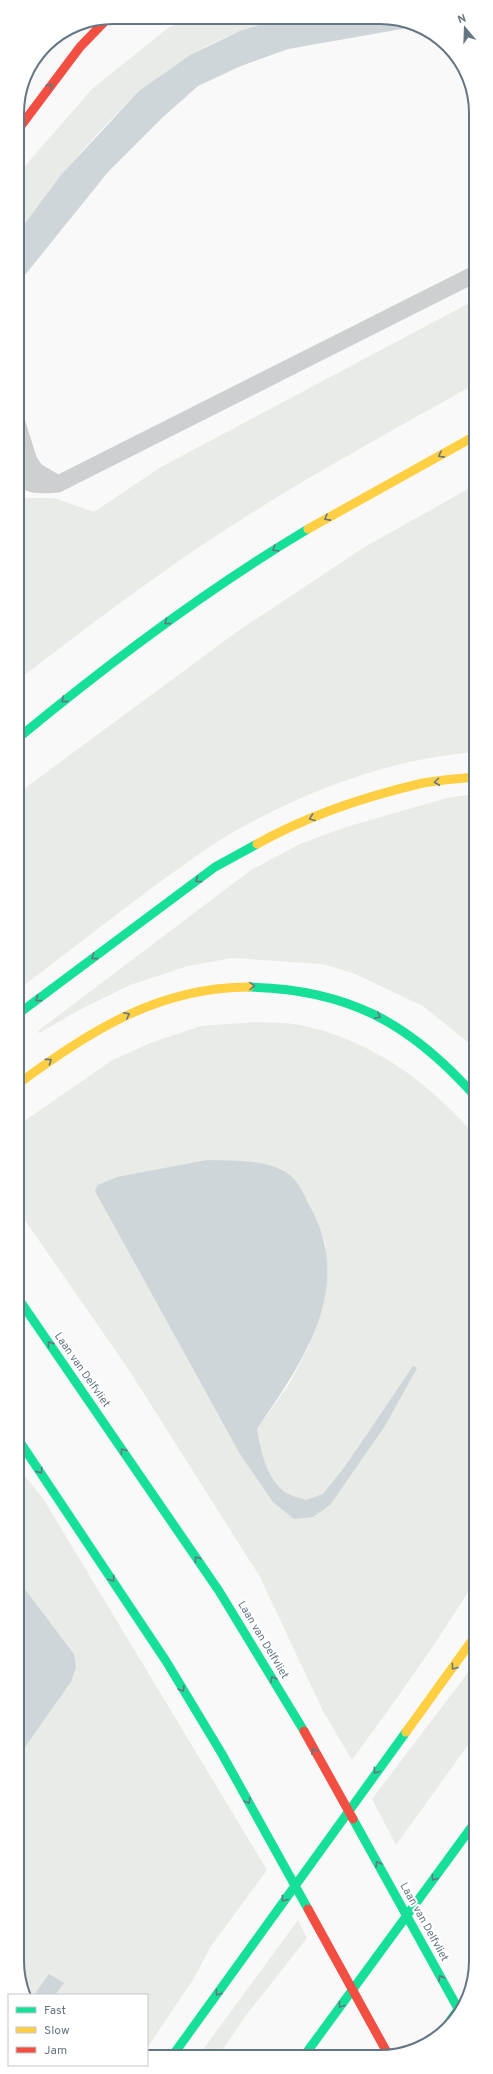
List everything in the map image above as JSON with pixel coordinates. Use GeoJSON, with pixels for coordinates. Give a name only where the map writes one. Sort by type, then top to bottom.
{"type":"FeatureCollection","features":[{"type":"Feature","properties":{"kind":"main road"},"geometry":{"type":"LineString","coordinates":[[24,122],[80,47],[101,25]]}},
{"type":"Feature","properties":{"kind":"main road"},"geometry":{"type":"LineString","coordinates":[[24,733],[98,672],[221,583],[309,529],[469,439]]}},
{"type":"Feature","properties":{"kind":"main road"},"geometry":{"type":"LineString","coordinates":[[24,1010],[215,867],[283,829],[348,805],[424,783],[469,778]]}},
{"type":"Feature","properties":{"kind":"main road"},"geometry":{"type":"LineString","coordinates":[[24,1080],[65,1049],[92,1032],[140,1008],[181,995],[221,988],[258,986],[298,989],[334,998],[368,1010],[402,1029],[431,1050],[469,1089]]}},
{"type":"Feature","properties":{"kind":"main road","name":"Laan van Delfvliet"},"geometry":{"type":"LineString","coordinates":[[24,1307],[219,1591],[293,1712],[457,2006]]}},
{"type":"Feature","properties":{"kind":"main road"},"geometry":{"type":"LineString","coordinates":[[24,1447],[166,1661],[222,1754],[386,2049]]}},
{"type":"Feature","properties":{"kind":"main road"},"geometry":{"type":"LineString","coordinates":[[177,2050],[399,1739],[469,1645]]}},
{"type":"Feature","properties":{"kind":"main road"},"geometry":{"type":"LineString","coordinates":[[308,2050],[469,1830]]}},
{"type":"Feature","properties":{"kind":"lane"},"geometry":{"type":"LineString","coordinates":[[24,479],[33,485],[58,484],[469,277]]}},
{"type":"Feature","properties":{"kind":"lane"},"geometry":{"type":"LineString","coordinates":[[24,447],[28,461],[36,471],[58,484]]}},
{"type":"Feature","properties":{"kind":"shaded area"},"geometry":{"type":"Polygon","coordinates":[[[177,24],[264,24],[234,34],[189,56],[139,93],[116,114],[74,160],[24,225],[25,166],[92,89],[168,28],[177,24]]]}},
{"type":"Feature","properties":{"kind":"shaded area"},"geometry":{"type":"Polygon","coordinates":[[[263,24],[380,24],[406,28],[288,49],[241,66],[198,86],[162,118],[108,172],[24,275],[24,225],[61,175],[139,91],[190,55],[240,31],[263,24]]]}},
{"type":"Feature","properties":{"kind":"shaded area"},"geometry":{"type":"Polygon","coordinates":[[[52,48],[33,75],[46,54],[52,48]]]}},
{"type":"Feature","properties":{"kind":"shaded area"},"geometry":{"type":"Polygon","coordinates":[[[469,303],[469,387],[338,461],[205,543],[133,593],[24,676],[24,497],[54,498],[94,512],[161,467],[469,303]]]}},
{"type":"Feature","properties":{"kind":"shaded area"},"geometry":{"type":"Polygon","coordinates":[[[469,488],[469,753],[412,761],[351,778],[321,789],[263,816],[225,837],[194,858],[24,985],[24,789],[238,631],[363,548],[469,488]]]}},
{"type":"Feature","properties":{"kind":"shaded area"},"geometry":{"type":"Polygon","coordinates":[[[469,795],[469,1043],[423,1006],[353,973],[322,964],[232,958],[188,966],[130,985],[85,1007],[39,1033],[38,1031],[251,870],[300,844],[346,827],[447,798],[469,795]]]}},
{"type":"Feature","properties":{"kind":"shaded area"},"geometry":{"type":"Polygon","coordinates":[[[255,1022],[296,1024],[309,1027],[334,1034],[357,1044],[380,1055],[401,1068],[441,1100],[469,1129],[469,1590],[400,1693],[352,1760],[323,1711],[260,1577],[129,1370],[24,1219],[24,1121],[111,1061],[150,1043],[201,1026],[255,1022]],[[300,1187],[257,1429],[289,1384],[309,1346],[326,1245],[316,1218],[300,1187]]]}},
{"type":"Feature","properties":{"kind":"shaded area"},"geometry":{"type":"Polygon","coordinates":[[[207,1160],[266,1164],[289,1174],[304,1194],[324,1240],[327,1269],[325,1297],[317,1325],[305,1352],[290,1378],[257,1429],[260,1447],[269,1472],[279,1487],[288,1494],[306,1500],[323,1494],[346,1465],[413,1366],[417,1368],[385,1426],[330,1505],[313,1517],[294,1519],[273,1502],[240,1454],[95,1191],[98,1185],[117,1177],[207,1160]]]}},
{"type":"Feature","properties":{"kind":"shaded area"},"geometry":{"type":"Polygon","coordinates":[[[24,1475],[44,1500],[267,1870],[211,1946],[194,1978],[148,2047],[148,1994],[31,1994],[27,1984],[24,1961],[24,1749],[71,1682],[74,1654],[24,1588],[24,1475]]]}},
{"type":"Feature","properties":{"kind":"shaded area"},"geometry":{"type":"Polygon","coordinates":[[[24,1588],[74,1654],[76,1667],[71,1682],[24,1749],[24,1588]]]}},
{"type":"Feature","properties":{"kind":"shaded area"},"geometry":{"type":"Polygon","coordinates":[[[469,1671],[469,1744],[396,1845],[372,1799],[469,1671]]]}},
{"type":"Feature","properties":{"kind":"shaded area"},"geometry":{"type":"Polygon","coordinates":[[[298,1920],[307,1938],[247,2014],[222,2050],[203,2050],[298,1920]]]}},
{"type":"Feature","properties":{"kind":"shaded area"},"geometry":{"type":"Polygon","coordinates":[[[49,1974],[64,1983],[56,1994],[35,1994],[49,1974]]]}},
{"type":"Feature","properties":{"kind":"traffic: fast"},"geometry":{"type":"LineString","coordinates":[[24,733],[87,682],[158,628],[232,577],[308,529]]}},
{"type":"Feature","properties":{"kind":"traffic: fast"},"geometry":{"type":"LineString","coordinates":[[24,1010],[215,867],[257,844]]}},
{"type":"Feature","properties":{"kind":"traffic: fast"},"geometry":{"type":"LineString","coordinates":[[249,987],[284,989],[317,995],[347,1003],[375,1015],[401,1030],[426,1048],[451,1070],[469,1090]]}},
{"type":"Feature","properties":{"kind":"traffic: fast"},"geometry":{"type":"LineString","coordinates":[[24,1307],[219,1591],[304,1731]]}},
{"type":"Feature","properties":{"kind":"traffic: fast"},"geometry":{"type":"LineString","coordinates":[[24,1448],[166,1661],[222,1754],[308,1909]]}},
{"type":"Feature","properties":{"kind":"traffic: fast"},"geometry":{"type":"LineString","coordinates":[[177,2050],[406,1732]]}},
{"type":"Feature","properties":{"kind":"traffic: fast"},"geometry":{"type":"LineString","coordinates":[[353,1819],[457,2006]]}},
{"type":"Feature","properties":{"kind":"traffic: fast"},"geometry":{"type":"LineString","coordinates":[[308,2050],[469,1831]]}},
{"type":"Feature","properties":{"kind":"traffic: slow"},"geometry":{"type":"LineString","coordinates":[[308,529],[469,439]]}},
{"type":"Feature","properties":{"kind":"traffic: slow"},"geometry":{"type":"LineString","coordinates":[[257,844],[296,824],[380,794],[423,783],[469,778]]}},
{"type":"Feature","properties":{"kind":"traffic: slow"},"geometry":{"type":"LineString","coordinates":[[24,1080],[98,1030],[154,1004],[184,995],[216,989],[249,987]]}},
{"type":"Feature","properties":{"kind":"traffic: slow"},"geometry":{"type":"LineString","coordinates":[[406,1732],[469,1645]]}},
{"type":"Feature","properties":{"kind":"traffic: jam"},"geometry":{"type":"LineString","coordinates":[[24,122],[80,47],[101,25]]}},
{"type":"Feature","properties":{"kind":"traffic: jam"},"geometry":{"type":"LineString","coordinates":[[304,1731],[353,1819]]}},
{"type":"Feature","properties":{"kind":"traffic: jam"},"geometry":{"type":"LineString","coordinates":[[308,1909],[385,2050]]}}]}
